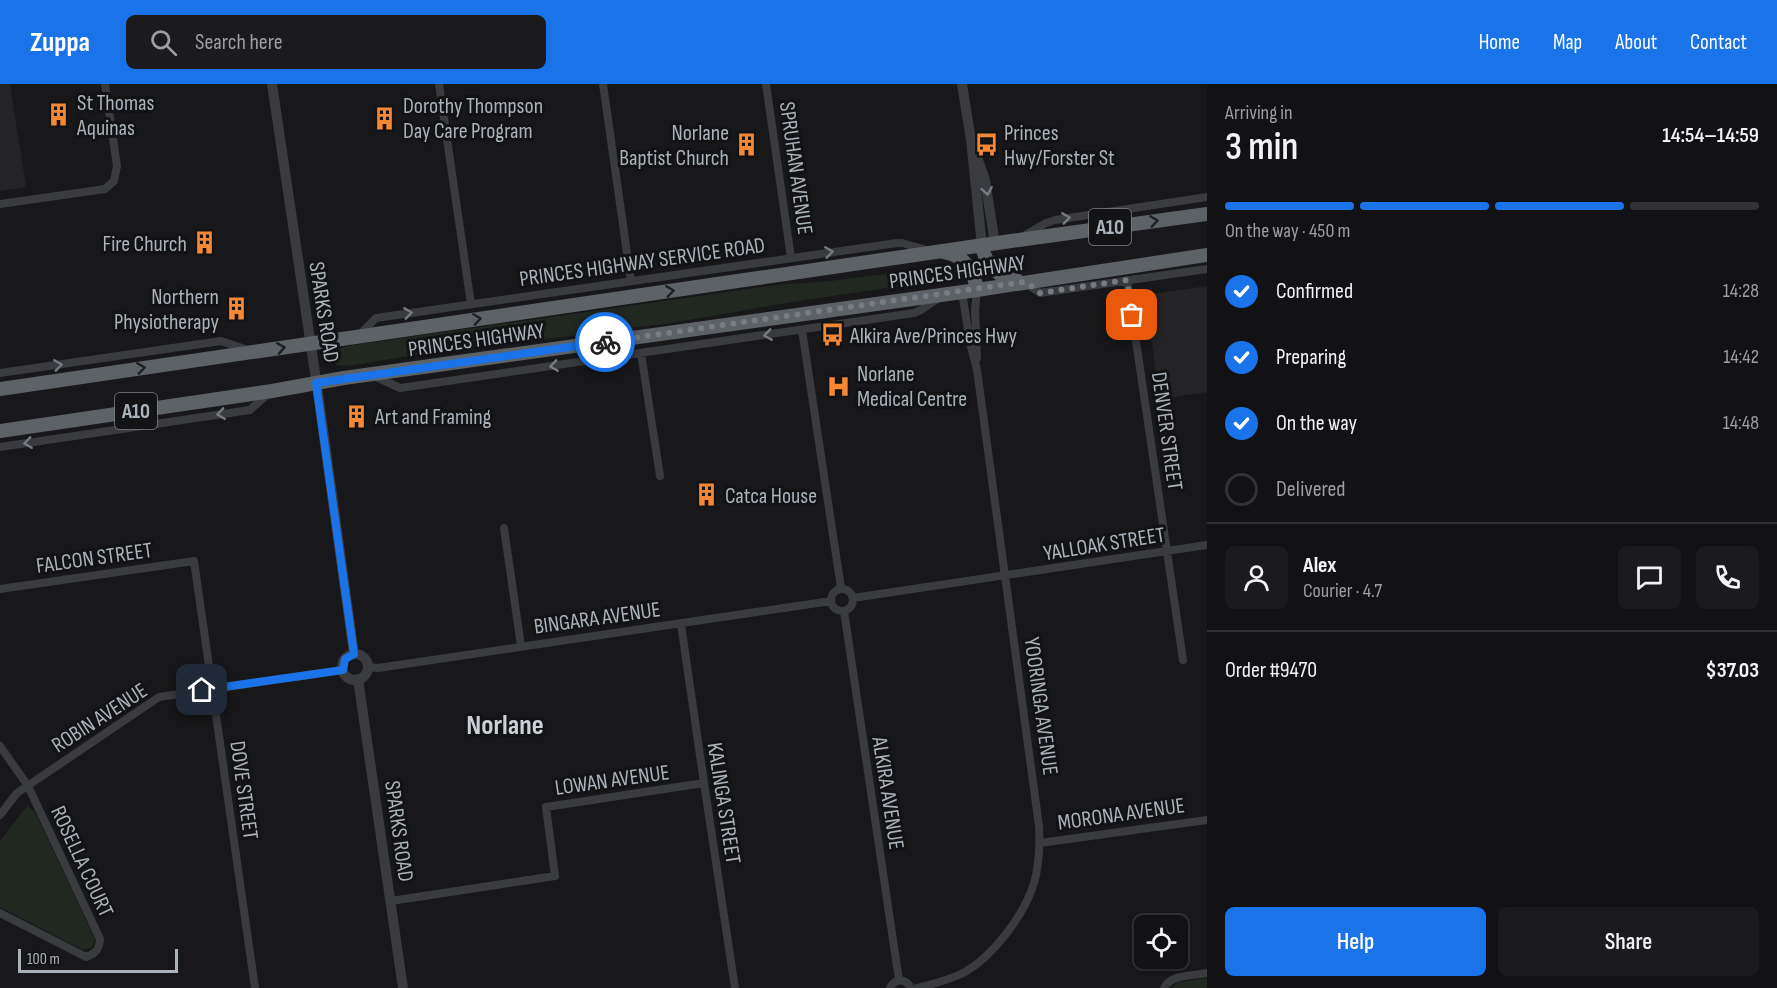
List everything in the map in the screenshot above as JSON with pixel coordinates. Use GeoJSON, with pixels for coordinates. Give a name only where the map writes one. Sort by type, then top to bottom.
{"type":"FeatureCollection","features":[{"type":"Feature","properties":{"kind":"highway","name":"PRINCES HIGHWAY"},"geometry":{"type":"LineString","coordinates":[[0,389],[1207,214]]}},
{"type":"Feature","properties":{"kind":"highway"},"geometry":{"type":"LineString","coordinates":[[977,290],[980,278],[988,264],[988,245]]}},
{"type":"Feature","properties":{"kind":"highway"},"geometry":{"type":"LineString","coordinates":[[962,292],[988,245]]}},
{"type":"Feature","properties":{"kind":"highway"},"geometry":{"type":"LineString","coordinates":[[939,252],[959,257],[972,273],[977,290]]}},
{"type":"Feature","properties":{"kind":"highway","name":"PRINCES HIGHWAY"},"geometry":{"type":"LineString","coordinates":[[0,431],[316,383],[977,290],[1207,255]]}},
{"type":"Feature","properties":{"kind":"highway"},"geometry":{"type":"LineString","coordinates":[[988,264],[1002,277],[1023,282]]}},
{"type":"Feature","properties":{"kind":"street"},"geometry":{"type":"LineString","coordinates":[[0,204],[105,189],[114,181],[117,166],[105,84]]}},
{"type":"Feature","properties":{"kind":"street","name":"SPARKS ROAD"},"geometry":{"type":"LineString","coordinates":[[272,84],[354,654]]}},
{"type":"Feature","properties":{"kind":"street"},"geometry":{"type":"LineString","coordinates":[[438,84],[471,304]]}},
{"type":"Feature","properties":{"kind":"street"},"geometry":{"type":"LineString","coordinates":[[603,84],[631,281]]}},
{"type":"Feature","properties":{"kind":"street","name":"SPRUHAN AVENUE"},"geometry":{"type":"LineString","coordinates":[[766,84],[791,258]]}},
{"type":"Feature","properties":{"kind":"street"},"geometry":{"type":"LineString","coordinates":[[962,84],[988,245]]}},
{"type":"Feature","properties":{"kind":"street"},"geometry":{"type":"LineString","coordinates":[[1013,241],[1055,220],[1207,197]]}},
{"type":"Feature","properties":{"kind":"street","name":"PRINCES HIGHWAY SERVICE ROAD"},"geometry":{"type":"LineString","coordinates":[[357,336],[376,318],[899,242],[939,252]]}},
{"type":"Feature","properties":{"kind":"street"},"geometry":{"type":"LineString","coordinates":[[1023,282],[1040,293],[1207,269]]}},
{"type":"Feature","properties":{"kind":"street","name":"DENVER STREET"},"geometry":{"type":"LineString","coordinates":[[1127,280],[1183,660]]}},
{"type":"Feature","properties":{"kind":"street","name":"YOORINGA AVENUE"},"geometry":{"type":"LineString","coordinates":[[977,290],[975,314],[977,370]]}},
{"type":"Feature","properties":{"kind":"street","name":"YOORINGA AVENUE"},"geometry":{"type":"LineString","coordinates":[[916,988],[937,984],[966,971],[1008,932],[1023,910],[1034,884],[1040,843],[977,370],[962,292]]}},
{"type":"Feature","properties":{"kind":"street"},"geometry":{"type":"LineString","coordinates":[[372,375],[400,388],[916,313],[945,294]]}},
{"type":"Feature","properties":{"kind":"street"},"geometry":{"type":"LineString","coordinates":[[802,330],[840,588]]}},
{"type":"Feature","properties":{"kind":"street"},"geometry":{"type":"LineString","coordinates":[[0,373],[221,341],[252,352]]}},
{"type":"Feature","properties":{"kind":"street"},"geometry":{"type":"LineString","coordinates":[[641,353],[660,476]]}},
{"type":"Feature","properties":{"kind":"street"},"geometry":{"type":"LineString","coordinates":[[0,447],[250,410],[272,391]]}},
{"type":"Feature","properties":{"kind":"street"},"geometry":{"type":"LineString","coordinates":[[504,528],[521,646]]}},
{"type":"Feature","properties":{"kind":"street","name":"YALLOAK STREET"},"geometry":{"type":"LineString","coordinates":[[1006,576],[1207,545]]}},
{"type":"Feature","properties":{"kind":"street","name":"FALCON STREET"},"geometry":{"type":"LineString","coordinates":[[0,589],[194,561]]}},
{"type":"Feature","properties":{"kind":"street","name":"DOVE STREET"},"geometry":{"type":"LineString","coordinates":[[194,561],[255,988]]}},
{"type":"Feature","properties":{"kind":"street"},"geometry":{"type":"LineString","coordinates":[[853,598],[1006,576]]}},
{"type":"Feature","properties":{"kind":"street"},"geometry":{"type":"LineString","coordinates":[[840,588],[848,590],[853,598],[850,607],[844,611],[835,608],[831,602],[833,592],[840,588]]}},
{"type":"Feature","properties":{"kind":"street","name":"BINGARA AVENUE"},"geometry":{"type":"LineString","coordinates":[[368,667],[378,668],[831,602]]}},
{"type":"Feature","properties":{"kind":"street","name":"ALKIRA AVENUE"},"geometry":{"type":"LineString","coordinates":[[844,611],[899,980]]}},
{"type":"Feature","properties":{"kind":"street","name":"KALINGA STREET"},"geometry":{"type":"LineString","coordinates":[[681,624],[735,988]]}},
{"type":"Feature","properties":{"kind":"street"},"geometry":{"type":"LineString","coordinates":[[354,654],[363,656],[368,667],[365,675],[358,679],[350,679],[343,670],[345,659],[354,654]]}},
{"type":"Feature","properties":{"kind":"street","name":"ROBIN AVENUE"},"geometry":{"type":"LineString","coordinates":[[0,816],[17,793],[159,697],[343,670]]}},
{"type":"Feature","properties":{"kind":"street","name":"SPARKS ROAD"},"geometry":{"type":"LineString","coordinates":[[358,679],[403,988]]}},
{"type":"Feature","properties":{"kind":"street"},"geometry":{"type":"LineString","coordinates":[[0,746],[28,786]]}},
{"type":"Feature","properties":{"kind":"street","name":"LOWAN AVENUE"},"geometry":{"type":"LineString","coordinates":[[391,901],[555,876],[546,807],[704,783]]}},
{"type":"Feature","properties":{"kind":"street","name":"ROSELLA COURT"},"geometry":{"type":"LineString","coordinates":[[0,913],[86,957],[94,954],[99,948],[100,939],[28,786]]}},
{"type":"Feature","properties":{"kind":"street","name":"MORONA AVENUE"},"geometry":{"type":"LineString","coordinates":[[1040,843],[1207,820]]}},
{"type":"Feature","properties":{"kind":"street"},"geometry":{"type":"LineString","coordinates":[[1164,988],[1167,982],[1175,978],[1207,974]]}},
{"type":"Feature","properties":{"kind":"street"},"geometry":{"type":"LineString","coordinates":[[890,988],[899,980],[906,981],[911,988]]}},
{"type":"Feature","properties":{"kind":"shaded area"},"geometry":{"type":"Polygon","coordinates":[[[0,84],[10,84],[26,187],[0,191],[0,84]]]}},
{"type":"Feature","properties":{"kind":"shaded area"},"geometry":{"type":"Polygon","coordinates":[[[941,267],[955,271],[940,280],[671,323],[441,351],[347,366],[337,365],[330,358],[340,349],[354,345],[777,285],[830,281],[941,267]]]}},
{"type":"Feature","properties":{"kind":"shaded area"},"geometry":{"type":"Polygon","coordinates":[[[1207,286],[1207,392],[1160,399],[1145,295],[1207,286]]]}},
{"type":"Feature","properties":{"kind":"shaded area"},"geometry":{"type":"Polygon","coordinates":[[[27,806],[35,812],[95,939],[92,948],[83,950],[0,907],[0,841],[27,806]]]}},
{"type":"Feature","properties":{"kind":"shaded area"},"geometry":{"type":"Polygon","coordinates":[[[1207,978],[1207,988],[1170,988],[1179,982],[1207,978]]]}},
{"type":"Feature","properties":{"kind":"way so far"},"geometry":{"type":"LineString","coordinates":[[605,342],[1023,282],[1040,293],[1127,280],[1132,315]]}},
{"type":"Feature","properties":{"kind":"place","name":"St Thomas Aquinas"},"geometry":{"type":"Point","coordinates":[59,115]}},
{"type":"Feature","properties":{"kind":"place","name":"Dorothy Thompson Day Care Program"},"geometry":{"type":"Point","coordinates":[385,118]}},
{"type":"Feature","properties":{"kind":"place","name":"Norlane Baptist Church"},"geometry":{"type":"Point","coordinates":[747,145]}},
{"type":"Feature","properties":{"kind":"place","name":"Princes Hwy/Forster St"},"geometry":{"type":"Point","coordinates":[986,145]}},
{"type":"Feature","properties":{"kind":"place","name":"Fire Church"},"geometry":{"type":"Point","coordinates":[205,243]}},
{"type":"Feature","properties":{"kind":"place","name":"Northern Physiotherapy"},"geometry":{"type":"Point","coordinates":[237,309]}},
{"type":"Feature","properties":{"kind":"place","name":"Alkira Ave/Princes Hwy"},"geometry":{"type":"Point","coordinates":[832,335]}},
{"type":"Feature","properties":{"kind":"place","name":"Norlane Medical Centre"},"geometry":{"type":"Point","coordinates":[839,386]}},
{"type":"Feature","properties":{"kind":"place","name":"Art and Framing"},"geometry":{"type":"Point","coordinates":[357,416]}},
{"type":"Feature","properties":{"kind":"place","name":"Catca House"},"geometry":{"type":"Point","coordinates":[707,495]}},
{"type":"Feature","properties":{"kind":"district","name":"Norlane"},"geometry":{"type":"Point","coordinates":[505,724]}},
{"type":"Feature","properties":{"kind":"route"},"geometry":{"type":"LineString","coordinates":[[202,690],[343,670],[345,659],[354,654],[316,383],[605,342]]}}]}
